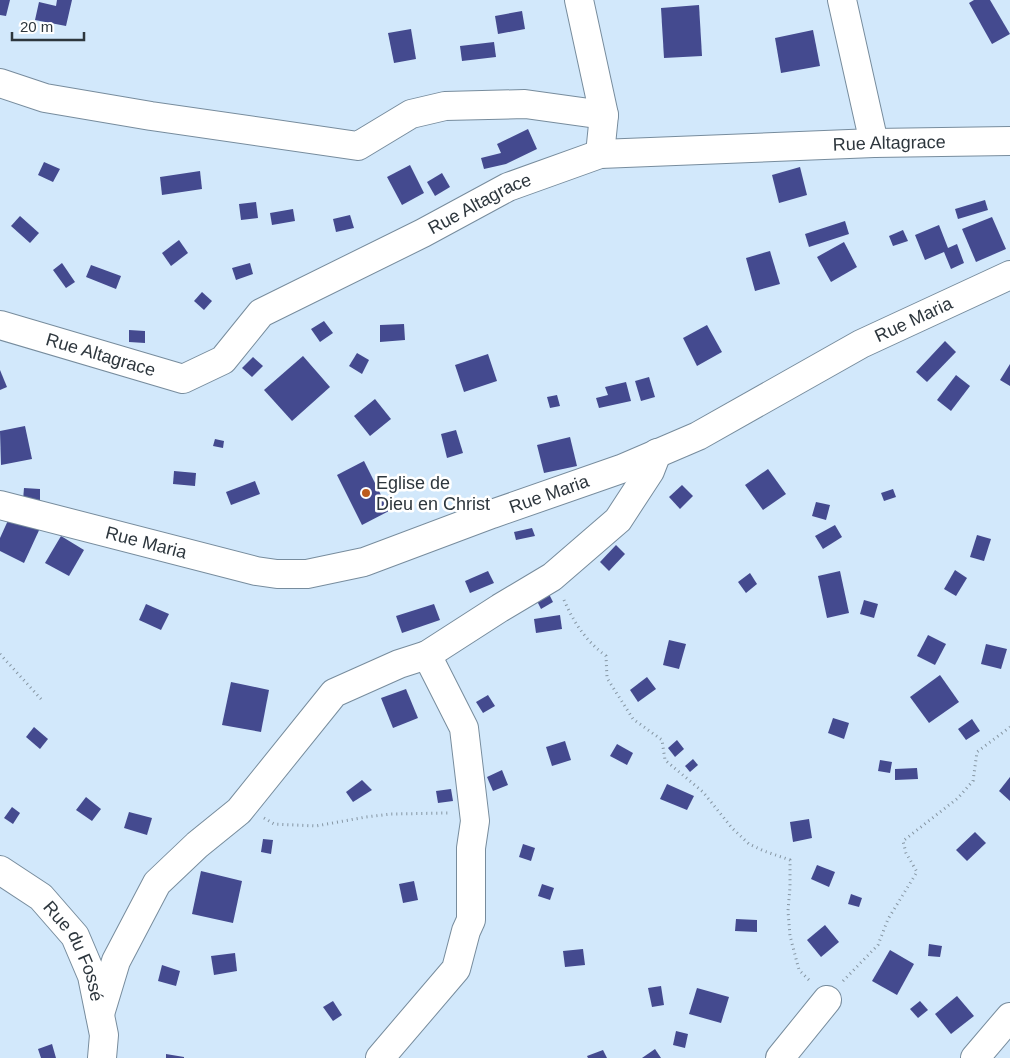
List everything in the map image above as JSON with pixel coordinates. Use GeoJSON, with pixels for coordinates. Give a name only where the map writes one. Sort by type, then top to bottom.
{"type":"FeatureCollection","features":[{"type":"Feature","properties":{"kind":"street"},"geometry":{"type":"LineString","coordinates":[[579,0],[604,115],[600,154]]}},
{"type":"Feature","properties":{"kind":"street"},"geometry":{"type":"LineString","coordinates":[[842,0],[874,143]]}},
{"type":"Feature","properties":{"kind":"street"},"geometry":{"type":"LineString","coordinates":[[0,83],[45,98],[151,116],[358,146],[411,114],[445,106],[526,104],[604,115]]}},
{"type":"Feature","properties":{"kind":"street","name":"Rue Altagrace"},"geometry":{"type":"LineString","coordinates":[[0,325],[183,379],[223,360],[261,313],[423,233],[508,187],[600,154],[874,143],[1010,141]]}},
{"type":"Feature","properties":{"kind":"street","name":"Rue Maria"},"geometry":{"type":"LineString","coordinates":[[0,505],[256,571],[277,574],[307,574],[364,562],[492,514],[621,469],[698,436],[861,344],[1010,275]]}},
{"type":"Feature","properties":{"kind":"street"},"geometry":{"type":"LineString","coordinates":[[100,1014],[116,961],[157,883],[197,845],[244,805],[334,693],[399,664],[427,655],[552,577],[618,520],[650,471],[656,453]]}},
{"type":"Feature","properties":{"kind":"street"},"geometry":{"type":"LineString","coordinates":[[380,1058],[456,969],[466,931],[471,920],[471,848],[475,821],[464,728],[427,655]]}},
{"type":"Feature","properties":{"kind":"street","name":"Rue du Fossé"},"geometry":{"type":"LineString","coordinates":[[0,870],[41,897],[75,936],[92,976],[104,1035],[102,1058]]}},
{"type":"Feature","properties":{"kind":"street"},"geometry":{"type":"LineString","coordinates":[[780,1058],[827,1000]]}},
{"type":"Feature","properties":{"kind":"street"},"geometry":{"type":"LineString","coordinates":[[975,1058],[1010,1017]]}},
{"type":"Feature","properties":{"kind":"path"},"geometry":{"type":"LineString","coordinates":[[552,577],[582,634],[606,656],[607,678],[633,719],[662,740],[665,760],[703,792],[732,828],[749,844],[790,860],[788,911],[790,936],[799,970],[827,1000],[848,975],[878,945],[888,919],[906,893],[917,872],[906,854],[903,841],[958,798],[973,781],[978,752],[1010,726]]}},
{"type":"Feature","properties":{"kind":"path"},"geometry":{"type":"LineString","coordinates":[[0,654],[41,699]]}},
{"type":"Feature","properties":{"kind":"path"},"geometry":{"type":"LineString","coordinates":[[244,805],[274,824],[316,826],[391,814],[473,812]]}},
{"type":"Feature","properties":{"kind":"building"},"geometry":{"type":"Polygon","coordinates":[[[0,0],[10,0],[6,16],[0,15],[0,0]]]}},
{"type":"Feature","properties":{"kind":"building"},"geometry":{"type":"Polygon","coordinates":[[[57,0],[72,0],[66,26],[35,20],[39,2],[56,6],[57,0]]]}},
{"type":"Feature","properties":{"kind":"building"},"geometry":{"type":"Polygon","coordinates":[[[974,0],[990,0],[1010,34],[992,44],[969,3],[974,0]]]}},
{"type":"Feature","properties":{"kind":"building"},"geometry":{"type":"Polygon","coordinates":[[[699,5],[702,56],[664,58],[661,8],[699,5]]]}},
{"type":"Feature","properties":{"kind":"building"},"geometry":{"type":"Polygon","coordinates":[[[522,11],[525,29],[498,34],[495,16],[522,11]]]}},
{"type":"Feature","properties":{"kind":"building"},"geometry":{"type":"Polygon","coordinates":[[[411,29],[416,59],[394,63],[388,33],[411,29]]]}},
{"type":"Feature","properties":{"kind":"building"},"geometry":{"type":"Polygon","coordinates":[[[813,30],[820,66],[781,73],[775,38],[813,30]]]}},
{"type":"Feature","properties":{"kind":"building"},"geometry":{"type":"Polygon","coordinates":[[[494,42],[496,57],[462,61],[460,46],[494,42]]]}},
{"type":"Feature","properties":{"kind":"building"},"geometry":{"type":"Polygon","coordinates":[[[528,129],[537,149],[506,164],[484,169],[481,158],[501,153],[497,144],[528,129]]]}},
{"type":"Feature","properties":{"kind":"building"},"geometry":{"type":"Polygon","coordinates":[[[44,162],[60,169],[53,182],[38,175],[44,162]]]}},
{"type":"Feature","properties":{"kind":"building"},"geometry":{"type":"Polygon","coordinates":[[[410,165],[424,193],[402,205],[387,177],[410,165]]]}},
{"type":"Feature","properties":{"kind":"building"},"geometry":{"type":"Polygon","coordinates":[[[800,167],[807,195],[779,203],[772,175],[800,167]]]}},
{"type":"Feature","properties":{"kind":"building"},"geometry":{"type":"Polygon","coordinates":[[[200,171],[202,189],[162,195],[160,177],[200,171]]]}},
{"type":"Feature","properties":{"kind":"building"},"geometry":{"type":"Polygon","coordinates":[[[442,173],[450,187],[435,196],[427,182],[442,173]]]}},
{"type":"Feature","properties":{"kind":"building"},"geometry":{"type":"Polygon","coordinates":[[[985,200],[988,210],[958,219],[955,209],[985,200]]]}},
{"type":"Feature","properties":{"kind":"building"},"geometry":{"type":"Polygon","coordinates":[[[256,202],[258,218],[241,220],[239,204],[256,202]]]}},
{"type":"Feature","properties":{"kind":"building"},"geometry":{"type":"Polygon","coordinates":[[[293,209],[295,221],[272,225],[270,213],[293,209]]]}},
{"type":"Feature","properties":{"kind":"building"},"geometry":{"type":"Polygon","coordinates":[[[350,215],[354,228],[336,232],[333,219],[350,215]]]}},
{"type":"Feature","properties":{"kind":"building"},"geometry":{"type":"Polygon","coordinates":[[[20,216],[39,233],[30,243],[11,226],[20,216]]]}},
{"type":"Feature","properties":{"kind":"building"},"geometry":{"type":"Polygon","coordinates":[[[992,217],[1006,249],[976,262],[962,229],[992,217]]]}},
{"type":"Feature","properties":{"kind":"building"},"geometry":{"type":"Polygon","coordinates":[[[845,221],[849,234],[809,247],[805,234],[845,221]]]}},
{"type":"Feature","properties":{"kind":"building"},"geometry":{"type":"Polygon","coordinates":[[[939,225],[948,248],[957,244],[964,263],[951,269],[944,252],[925,260],[915,235],[939,225]]]}},
{"type":"Feature","properties":{"kind":"building"},"geometry":{"type":"Polygon","coordinates":[[[903,230],[908,241],[893,246],[889,236],[903,230]]]}},
{"type":"Feature","properties":{"kind":"building"},"geometry":{"type":"Polygon","coordinates":[[[179,240],[188,253],[171,266],[162,253],[179,240]]]}},
{"type":"Feature","properties":{"kind":"building"},"geometry":{"type":"Polygon","coordinates":[[[844,242],[857,267],[831,282],[817,257],[844,242]]]}},
{"type":"Feature","properties":{"kind":"building"},"geometry":{"type":"Polygon","coordinates":[[[770,251],[780,284],[755,291],[746,258],[770,251]]]}},
{"type":"Feature","properties":{"kind":"building"},"geometry":{"type":"Polygon","coordinates":[[[62,263],[75,282],[66,288],[53,270],[62,263]]]}},
{"type":"Feature","properties":{"kind":"building"},"geometry":{"type":"Polygon","coordinates":[[[250,263],[253,274],[236,280],[232,268],[250,263]]]}},
{"type":"Feature","properties":{"kind":"building"},"geometry":{"type":"Polygon","coordinates":[[[91,265],[121,276],[116,289],[86,277],[91,265]]]}},
{"type":"Feature","properties":{"kind":"building"},"geometry":{"type":"Polygon","coordinates":[[[202,292],[212,301],[204,310],[194,301],[202,292]]]}},
{"type":"Feature","properties":{"kind":"building"},"geometry":{"type":"Polygon","coordinates":[[[324,321],[333,333],[320,342],[311,329],[324,321]]]}},
{"type":"Feature","properties":{"kind":"building"},"geometry":{"type":"Polygon","coordinates":[[[404,324],[405,340],[380,342],[380,325],[404,324]]]}},
{"type":"Feature","properties":{"kind":"building"},"geometry":{"type":"Polygon","coordinates":[[[707,325],[722,352],[697,366],[683,338],[707,325]]]}},
{"type":"Feature","properties":{"kind":"building"},"geometry":{"type":"Polygon","coordinates":[[[129,330],[145,331],[145,343],[129,342],[129,330]]]}},
{"type":"Feature","properties":{"kind":"building"},"geometry":{"type":"Polygon","coordinates":[[[945,341],[956,352],[927,382],[916,372],[945,341]]]}},
{"type":"Feature","properties":{"kind":"building"},"geometry":{"type":"Polygon","coordinates":[[[357,353],[369,360],[362,374],[349,366],[357,353]]]}},
{"type":"Feature","properties":{"kind":"building"},"geometry":{"type":"Polygon","coordinates":[[[488,354],[497,381],[464,392],[455,365],[488,354]]]}},
{"type":"Feature","properties":{"kind":"building"},"geometry":{"type":"Polygon","coordinates":[[[303,356],[330,387],[292,421],[264,390],[303,356]]]}},
{"type":"Feature","properties":{"kind":"building"},"geometry":{"type":"Polygon","coordinates":[[[253,357],[263,366],[252,377],[242,368],[253,357]]]}},
{"type":"Feature","properties":{"kind":"building"},"geometry":{"type":"Polygon","coordinates":[[[1010,364],[1010,386],[1000,380],[1010,364]]]}},
{"type":"Feature","properties":{"kind":"building"},"geometry":{"type":"Polygon","coordinates":[[[0,370],[7,387],[0,390],[0,370]]]}},
{"type":"Feature","properties":{"kind":"building"},"geometry":{"type":"Polygon","coordinates":[[[956,375],[970,386],[951,411],[937,400],[956,375]]]}},
{"type":"Feature","properties":{"kind":"building"},"geometry":{"type":"Polygon","coordinates":[[[649,377],[655,397],[641,401],[635,381],[649,377]]]}},
{"type":"Feature","properties":{"kind":"building"},"geometry":{"type":"Polygon","coordinates":[[[626,382],[631,401],[599,408],[596,398],[608,395],[605,387],[626,382]]]}},
{"type":"Feature","properties":{"kind":"building"},"geometry":{"type":"Polygon","coordinates":[[[557,395],[560,406],[550,408],[547,397],[557,395]]]}},
{"type":"Feature","properties":{"kind":"building"},"geometry":{"type":"Polygon","coordinates":[[[375,399],[391,419],[370,436],[354,416],[375,399]]]}},
{"type":"Feature","properties":{"kind":"building"},"geometry":{"type":"Polygon","coordinates":[[[25,426],[32,459],[1,465],[0,431],[25,426]]]}},
{"type":"Feature","properties":{"kind":"building"},"geometry":{"type":"Polygon","coordinates":[[[456,430],[463,453],[447,458],[441,434],[456,430]]]}},
{"type":"Feature","properties":{"kind":"building"},"geometry":{"type":"Polygon","coordinates":[[[570,437],[577,466],[544,473],[537,445],[570,437]]]}},
{"type":"Feature","properties":{"kind":"building"},"geometry":{"type":"Polygon","coordinates":[[[215,439],[224,441],[223,448],[213,446],[215,439]]]}},
{"type":"Feature","properties":{"kind":"building"},"geometry":{"type":"Polygon","coordinates":[[[364,461],[389,511],[362,525],[337,475],[364,461]]]}},
{"type":"Feature","properties":{"kind":"building"},"geometry":{"type":"Polygon","coordinates":[[[768,469],[786,494],[763,510],[745,485],[768,469]]]}},
{"type":"Feature","properties":{"kind":"building"},"geometry":{"type":"Polygon","coordinates":[[[174,471],[196,473],[195,486],[173,484],[174,471]]]}},
{"type":"Feature","properties":{"kind":"building"},"geometry":{"type":"Polygon","coordinates":[[[255,481],[260,494],[231,505],[226,492],[255,481]]]}},
{"type":"Feature","properties":{"kind":"building"},"geometry":{"type":"Polygon","coordinates":[[[682,485],[693,496],[680,509],[669,497],[682,485]]]}},
{"type":"Feature","properties":{"kind":"building"},"geometry":{"type":"Polygon","coordinates":[[[24,488],[40,489],[40,501],[23,500],[24,488]]]}},
{"type":"Feature","properties":{"kind":"building"},"geometry":{"type":"Polygon","coordinates":[[[893,489],[896,497],[884,501],[881,493],[893,489]]]}},
{"type":"Feature","properties":{"kind":"building"},"geometry":{"type":"Polygon","coordinates":[[[816,502],[830,505],[826,520],[812,516],[816,502]]]}},
{"type":"Feature","properties":{"kind":"building"},"geometry":{"type":"Polygon","coordinates":[[[10,516],[41,526],[24,563],[0,551],[0,538],[10,516]]]}},
{"type":"Feature","properties":{"kind":"building"},"geometry":{"type":"Polygon","coordinates":[[[835,525],[842,537],[823,549],[815,536],[835,525]]]}},
{"type":"Feature","properties":{"kind":"building"},"geometry":{"type":"Polygon","coordinates":[[[532,528],[535,536],[516,540],[514,532],[532,528]]]}},
{"type":"Feature","properties":{"kind":"building"},"geometry":{"type":"Polygon","coordinates":[[[977,535],[991,539],[984,561],[970,557],[977,535]]]}},
{"type":"Feature","properties":{"kind":"building"},"geometry":{"type":"Polygon","coordinates":[[[61,536],[84,550],[69,576],[45,563],[61,536]]]}},
{"type":"Feature","properties":{"kind":"building"},"geometry":{"type":"Polygon","coordinates":[[[616,545],[625,554],[609,571],[600,562],[616,545]]]}},
{"type":"Feature","properties":{"kind":"building"},"geometry":{"type":"Polygon","coordinates":[[[955,570],[967,578],[956,596],[944,589],[955,570]]]}},
{"type":"Feature","properties":{"kind":"building"},"geometry":{"type":"Polygon","coordinates":[[[488,571],[494,583],[470,593],[465,581],[488,571]]]}},
{"type":"Feature","properties":{"kind":"building"},"geometry":{"type":"Polygon","coordinates":[[[840,571],[849,613],[827,618],[818,576],[840,571]]]}},
{"type":"Feature","properties":{"kind":"building"},"geometry":{"type":"Polygon","coordinates":[[[750,573],[757,584],[746,593],[738,582],[750,573]]]}},
{"type":"Feature","properties":{"kind":"building"},"geometry":{"type":"Polygon","coordinates":[[[549,594],[553,602],[541,609],[537,601],[549,594]]]}},
{"type":"Feature","properties":{"kind":"building"},"geometry":{"type":"Polygon","coordinates":[[[864,600],[878,604],[874,618],[860,614],[864,600]]]}},
{"type":"Feature","properties":{"kind":"building"},"geometry":{"type":"Polygon","coordinates":[[[146,604],[169,614],[161,630],[139,620],[146,604]]]}},
{"type":"Feature","properties":{"kind":"building"},"geometry":{"type":"Polygon","coordinates":[[[434,604],[440,620],[402,633],[396,616],[434,604]]]}},
{"type":"Feature","properties":{"kind":"building"},"geometry":{"type":"Polygon","coordinates":[[[560,615],[562,629],[536,633],[534,619],[560,615]]]}},
{"type":"Feature","properties":{"kind":"building"},"geometry":{"type":"Polygon","coordinates":[[[928,635],[946,644],[935,665],[917,656],[928,635]]]}},
{"type":"Feature","properties":{"kind":"building"},"geometry":{"type":"Polygon","coordinates":[[[669,640],[686,644],[679,669],[663,665],[669,640]]]}},
{"type":"Feature","properties":{"kind":"building"},"geometry":{"type":"Polygon","coordinates":[[[986,644],[1007,649],[1001,669],[981,664],[986,644]]]}},
{"type":"Feature","properties":{"kind":"building"},"geometry":{"type":"Polygon","coordinates":[[[940,675],[959,702],[929,723],[910,697],[940,675]]]}},
{"type":"Feature","properties":{"kind":"building"},"geometry":{"type":"Polygon","coordinates":[[[647,677],[656,689],[638,702],[630,690],[647,677]]]}},
{"type":"Feature","properties":{"kind":"building"},"geometry":{"type":"Polygon","coordinates":[[[231,682],[269,690],[261,732],[222,725],[231,682]]]}},
{"type":"Feature","properties":{"kind":"building"},"geometry":{"type":"Polygon","coordinates":[[[406,689],[418,718],[393,728],[381,698],[406,689]]]}},
{"type":"Feature","properties":{"kind":"building"},"geometry":{"type":"Polygon","coordinates":[[[488,695],[495,706],[483,713],[476,702],[488,695]]]}},
{"type":"Feature","properties":{"kind":"building"},"geometry":{"type":"Polygon","coordinates":[[[833,718],[849,723],[844,739],[828,733],[833,718]]]}},
{"type":"Feature","properties":{"kind":"building"},"geometry":{"type":"Polygon","coordinates":[[[972,719],[980,731],[966,740],[958,729],[972,719]]]}},
{"type":"Feature","properties":{"kind":"building"},"geometry":{"type":"Polygon","coordinates":[[[34,727],[48,739],[40,749],[26,737],[34,727]]]}},
{"type":"Feature","properties":{"kind":"building"},"geometry":{"type":"Polygon","coordinates":[[[677,740],[684,749],[675,757],[668,748],[677,740]]]}},
{"type":"Feature","properties":{"kind":"building"},"geometry":{"type":"Polygon","coordinates":[[[565,741],[571,760],[552,766],[546,747],[565,741]]]}},
{"type":"Feature","properties":{"kind":"building"},"geometry":{"type":"Polygon","coordinates":[[[617,744],[633,753],[627,765],[610,756],[617,744]]]}},
{"type":"Feature","properties":{"kind":"building"},"geometry":{"type":"Polygon","coordinates":[[[693,759],[698,765],[690,772],[685,766],[693,759]]]}},
{"type":"Feature","properties":{"kind":"building"},"geometry":{"type":"Polygon","coordinates":[[[880,760],[892,762],[890,773],[878,771],[880,760]]]}},
{"type":"Feature","properties":{"kind":"building"},"geometry":{"type":"Polygon","coordinates":[[[917,768],[918,779],[895,780],[895,769],[917,768]]]}},
{"type":"Feature","properties":{"kind":"building"},"geometry":{"type":"Polygon","coordinates":[[[502,770],[508,785],[493,791],[487,777],[502,770]]]}},
{"type":"Feature","properties":{"kind":"building"},"geometry":{"type":"Polygon","coordinates":[[[1010,777],[1010,801],[999,791],[1010,777]]]}},
{"type":"Feature","properties":{"kind":"building"},"geometry":{"type":"Polygon","coordinates":[[[362,780],[372,790],[353,802],[346,792],[362,780]]]}},
{"type":"Feature","properties":{"kind":"building"},"geometry":{"type":"Polygon","coordinates":[[[667,784],[694,796],[687,810],[660,799],[667,784]]]}},
{"type":"Feature","properties":{"kind":"building"},"geometry":{"type":"Polygon","coordinates":[[[451,789],[453,801],[438,803],[436,791],[451,789]]]}},
{"type":"Feature","properties":{"kind":"building"},"geometry":{"type":"Polygon","coordinates":[[[86,797],[101,809],[92,821],[76,810],[86,797]]]}},
{"type":"Feature","properties":{"kind":"building"},"geometry":{"type":"Polygon","coordinates":[[[12,807],[20,813],[13,824],[4,818],[12,807]]]}},
{"type":"Feature","properties":{"kind":"building"},"geometry":{"type":"Polygon","coordinates":[[[129,812],[152,818],[147,835],[124,828],[129,812]]]}},
{"type":"Feature","properties":{"kind":"building"},"geometry":{"type":"Polygon","coordinates":[[[809,819],[812,838],[793,842],[790,822],[809,819]]]}},
{"type":"Feature","properties":{"kind":"building"},"geometry":{"type":"Polygon","coordinates":[[[975,832],[986,843],[967,861],[956,850],[975,832]]]}},
{"type":"Feature","properties":{"kind":"building"},"geometry":{"type":"Polygon","coordinates":[[[263,839],[273,840],[271,854],[261,852],[263,839]]]}},
{"type":"Feature","properties":{"kind":"building"},"geometry":{"type":"Polygon","coordinates":[[[523,844],[535,848],[531,861],[519,857],[523,844]]]}},
{"type":"Feature","properties":{"kind":"building"},"geometry":{"type":"Polygon","coordinates":[[[817,865],[835,872],[829,887],[811,879],[817,865]]]}},
{"type":"Feature","properties":{"kind":"building"},"geometry":{"type":"Polygon","coordinates":[[[201,871],[242,881],[233,923],[192,914],[201,871]]]}},
{"type":"Feature","properties":{"kind":"building"},"geometry":{"type":"Polygon","coordinates":[[[414,881],[418,900],[403,903],[399,884],[414,881]]]}},
{"type":"Feature","properties":{"kind":"building"},"geometry":{"type":"Polygon","coordinates":[[[542,884],[554,888],[550,900],[538,896],[542,884]]]}},
{"type":"Feature","properties":{"kind":"building"},"geometry":{"type":"Polygon","coordinates":[[[851,894],[862,898],[859,907],[848,904],[851,894]]]}},
{"type":"Feature","properties":{"kind":"building"},"geometry":{"type":"Polygon","coordinates":[[[736,919],[757,920],[757,932],[735,931],[736,919]]]}},
{"type":"Feature","properties":{"kind":"building"},"geometry":{"type":"Polygon","coordinates":[[[825,925],[839,942],[821,957],[807,940],[825,925]]]}},
{"type":"Feature","properties":{"kind":"building"},"geometry":{"type":"Polygon","coordinates":[[[929,944],[942,946],[940,957],[928,956],[929,944]]]}},
{"type":"Feature","properties":{"kind":"building"},"geometry":{"type":"Polygon","coordinates":[[[583,949],[585,965],[565,967],[563,951],[583,949]]]}},
{"type":"Feature","properties":{"kind":"building"},"geometry":{"type":"Polygon","coordinates":[[[890,950],[914,964],[897,995],[872,981],[890,950]]]}},
{"type":"Feature","properties":{"kind":"building"},"geometry":{"type":"Polygon","coordinates":[[[235,953],[237,971],[214,975],[211,956],[235,953]]]}},
{"type":"Feature","properties":{"kind":"building"},"geometry":{"type":"Polygon","coordinates":[[[162,965],[180,971],[176,986],[158,981],[162,965]]]}},
{"type":"Feature","properties":{"kind":"building"},"geometry":{"type":"Polygon","coordinates":[[[661,986],[664,1005],[652,1007],[648,988],[661,986]]]}},
{"type":"Feature","properties":{"kind":"building"},"geometry":{"type":"Polygon","coordinates":[[[697,988],[729,997],[721,1023],[689,1014],[697,988]]]}},
{"type":"Feature","properties":{"kind":"building"},"geometry":{"type":"Polygon","coordinates":[[[957,996],[974,1016],[951,1034],[935,1014],[957,996]]]}},
{"type":"Feature","properties":{"kind":"building"},"geometry":{"type":"Polygon","coordinates":[[[333,1001],[342,1015],[333,1021],[323,1007],[333,1001]]]}},
{"type":"Feature","properties":{"kind":"building"},"geometry":{"type":"Polygon","coordinates":[[[920,1001],[928,1010],[918,1018],[910,1009],[920,1001]]]}},
{"type":"Feature","properties":{"kind":"building"},"geometry":{"type":"Polygon","coordinates":[[[676,1031],[688,1034],[685,1048],[673,1045],[676,1031]]]}},
{"type":"Feature","properties":{"kind":"building"},"geometry":{"type":"Polygon","coordinates":[[[52,1044],[56,1058],[41,1058],[38,1049],[52,1044]]]}},
{"type":"Feature","properties":{"kind":"building"},"geometry":{"type":"Polygon","coordinates":[[[655,1049],[661,1058],[642,1058],[655,1049]]]}},
{"type":"Feature","properties":{"kind":"building"},"geometry":{"type":"Polygon","coordinates":[[[603,1050],[607,1058],[588,1058],[587,1056],[603,1050]]]}},
{"type":"Feature","properties":{"kind":"building"},"geometry":{"type":"Polygon","coordinates":[[[166,1054],[184,1057],[184,1058],[166,1058],[166,1054]]]}},
{"type":"Feature","properties":{"kind":"place","name":"Eglise de Dieu en Christ"},"geometry":{"type":"Point","coordinates":[366,493]}}]}
